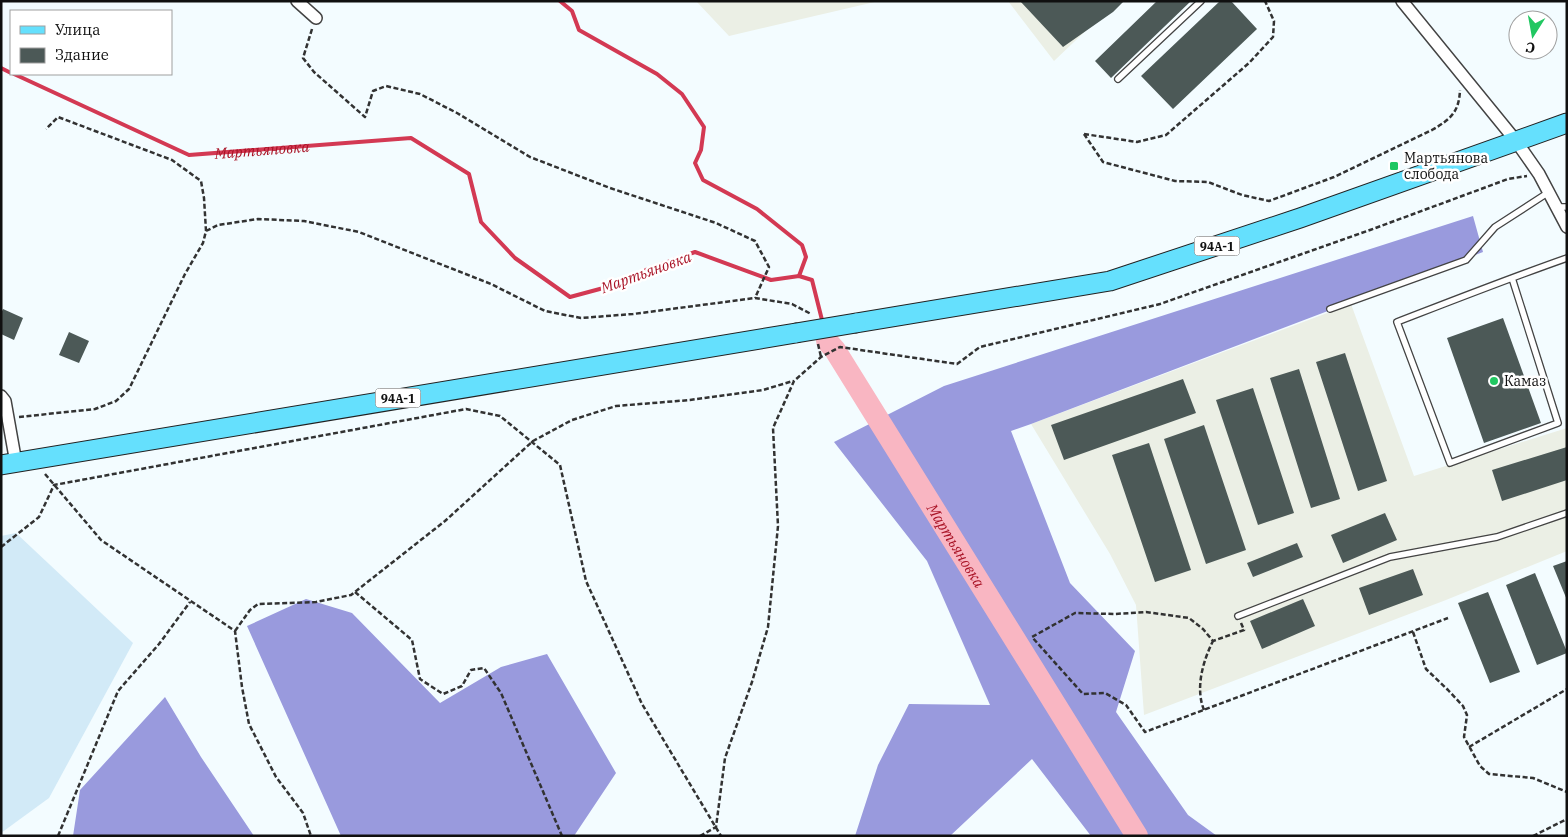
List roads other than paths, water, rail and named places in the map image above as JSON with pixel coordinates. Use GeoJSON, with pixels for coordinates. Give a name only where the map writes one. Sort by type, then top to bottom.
{"type":"FeatureCollection","features":[{"type":"Feature","properties":{"kind":"main road","name":"94А-1"},"geometry":{"type":"LineString","coordinates":[[17,462],[1110,282],[1290,222],[1567,123]]}},
{"type":"Feature","properties":{"kind":"street"},"geometry":{"type":"LineString","coordinates":[[297,1],[316,18]]}},
{"type":"Feature","properties":{"kind":"street"},"geometry":{"type":"LineString","coordinates":[[1402,1],[1516,141],[1549,192],[1562,207],[1567,227]]}},
{"type":"Feature","properties":{"kind":"street"},"geometry":{"type":"LineString","coordinates":[[3,398],[17,462]]}},
{"type":"Feature","properties":{"kind":"lane"},"geometry":{"type":"LineString","coordinates":[[1118,79],[1201,1]]}},
{"type":"Feature","properties":{"kind":"lane"},"geometry":{"type":"LineString","coordinates":[[1330,309],[1466,260],[1495,228],[1549,192]]}},
{"type":"Feature","properties":{"kind":"lane"},"geometry":{"type":"LineString","coordinates":[[1512,278],[1558,423],[1450,463],[1397,322],[1512,278],[1567,258]]}},
{"type":"Feature","properties":{"kind":"lane"},"geometry":{"type":"LineString","coordinates":[[1238,616],[1390,558],[1497,538],[1567,512]]}},
{"type":"Feature","properties":{"kind":"waterway"},"geometry":{"type":"LineString","coordinates":[[560,1],[572,11],[579,30],[657,74],[682,94],[704,127],[701,150],[695,163],[703,180],[757,209],[802,245],[806,257],[799,276]]}},
{"type":"Feature","properties":{"kind":"waterway","name":"Мартьяновка"},"geometry":{"type":"LineString","coordinates":[[1,68],[10,72]]}},
{"type":"Feature","properties":{"kind":"waterway","name":"Мартьяновка"},"geometry":{"type":"LineString","coordinates":[[16,75],[189,155],[411,138],[469,174],[481,222],[515,258],[570,297],[622,283],[646,270],[695,252],[771,280],[799,276],[812,280],[823,324]]}},
{"type":"Feature","properties":{"kind":"waterway","name":"Мартьяновка"},"geometry":{"type":"LineString","coordinates":[[827,341],[835,350],[1137,836]]}},
{"type":"Feature","properties":{"kind":"place","name":"Мартьянова слобода"},"geometry":{"type":"Point","coordinates":[1394,166]}},
{"type":"Feature","properties":{"kind":"place","name":"Камаз"},"geometry":{"type":"Point","coordinates":[1494,381]}}]}
